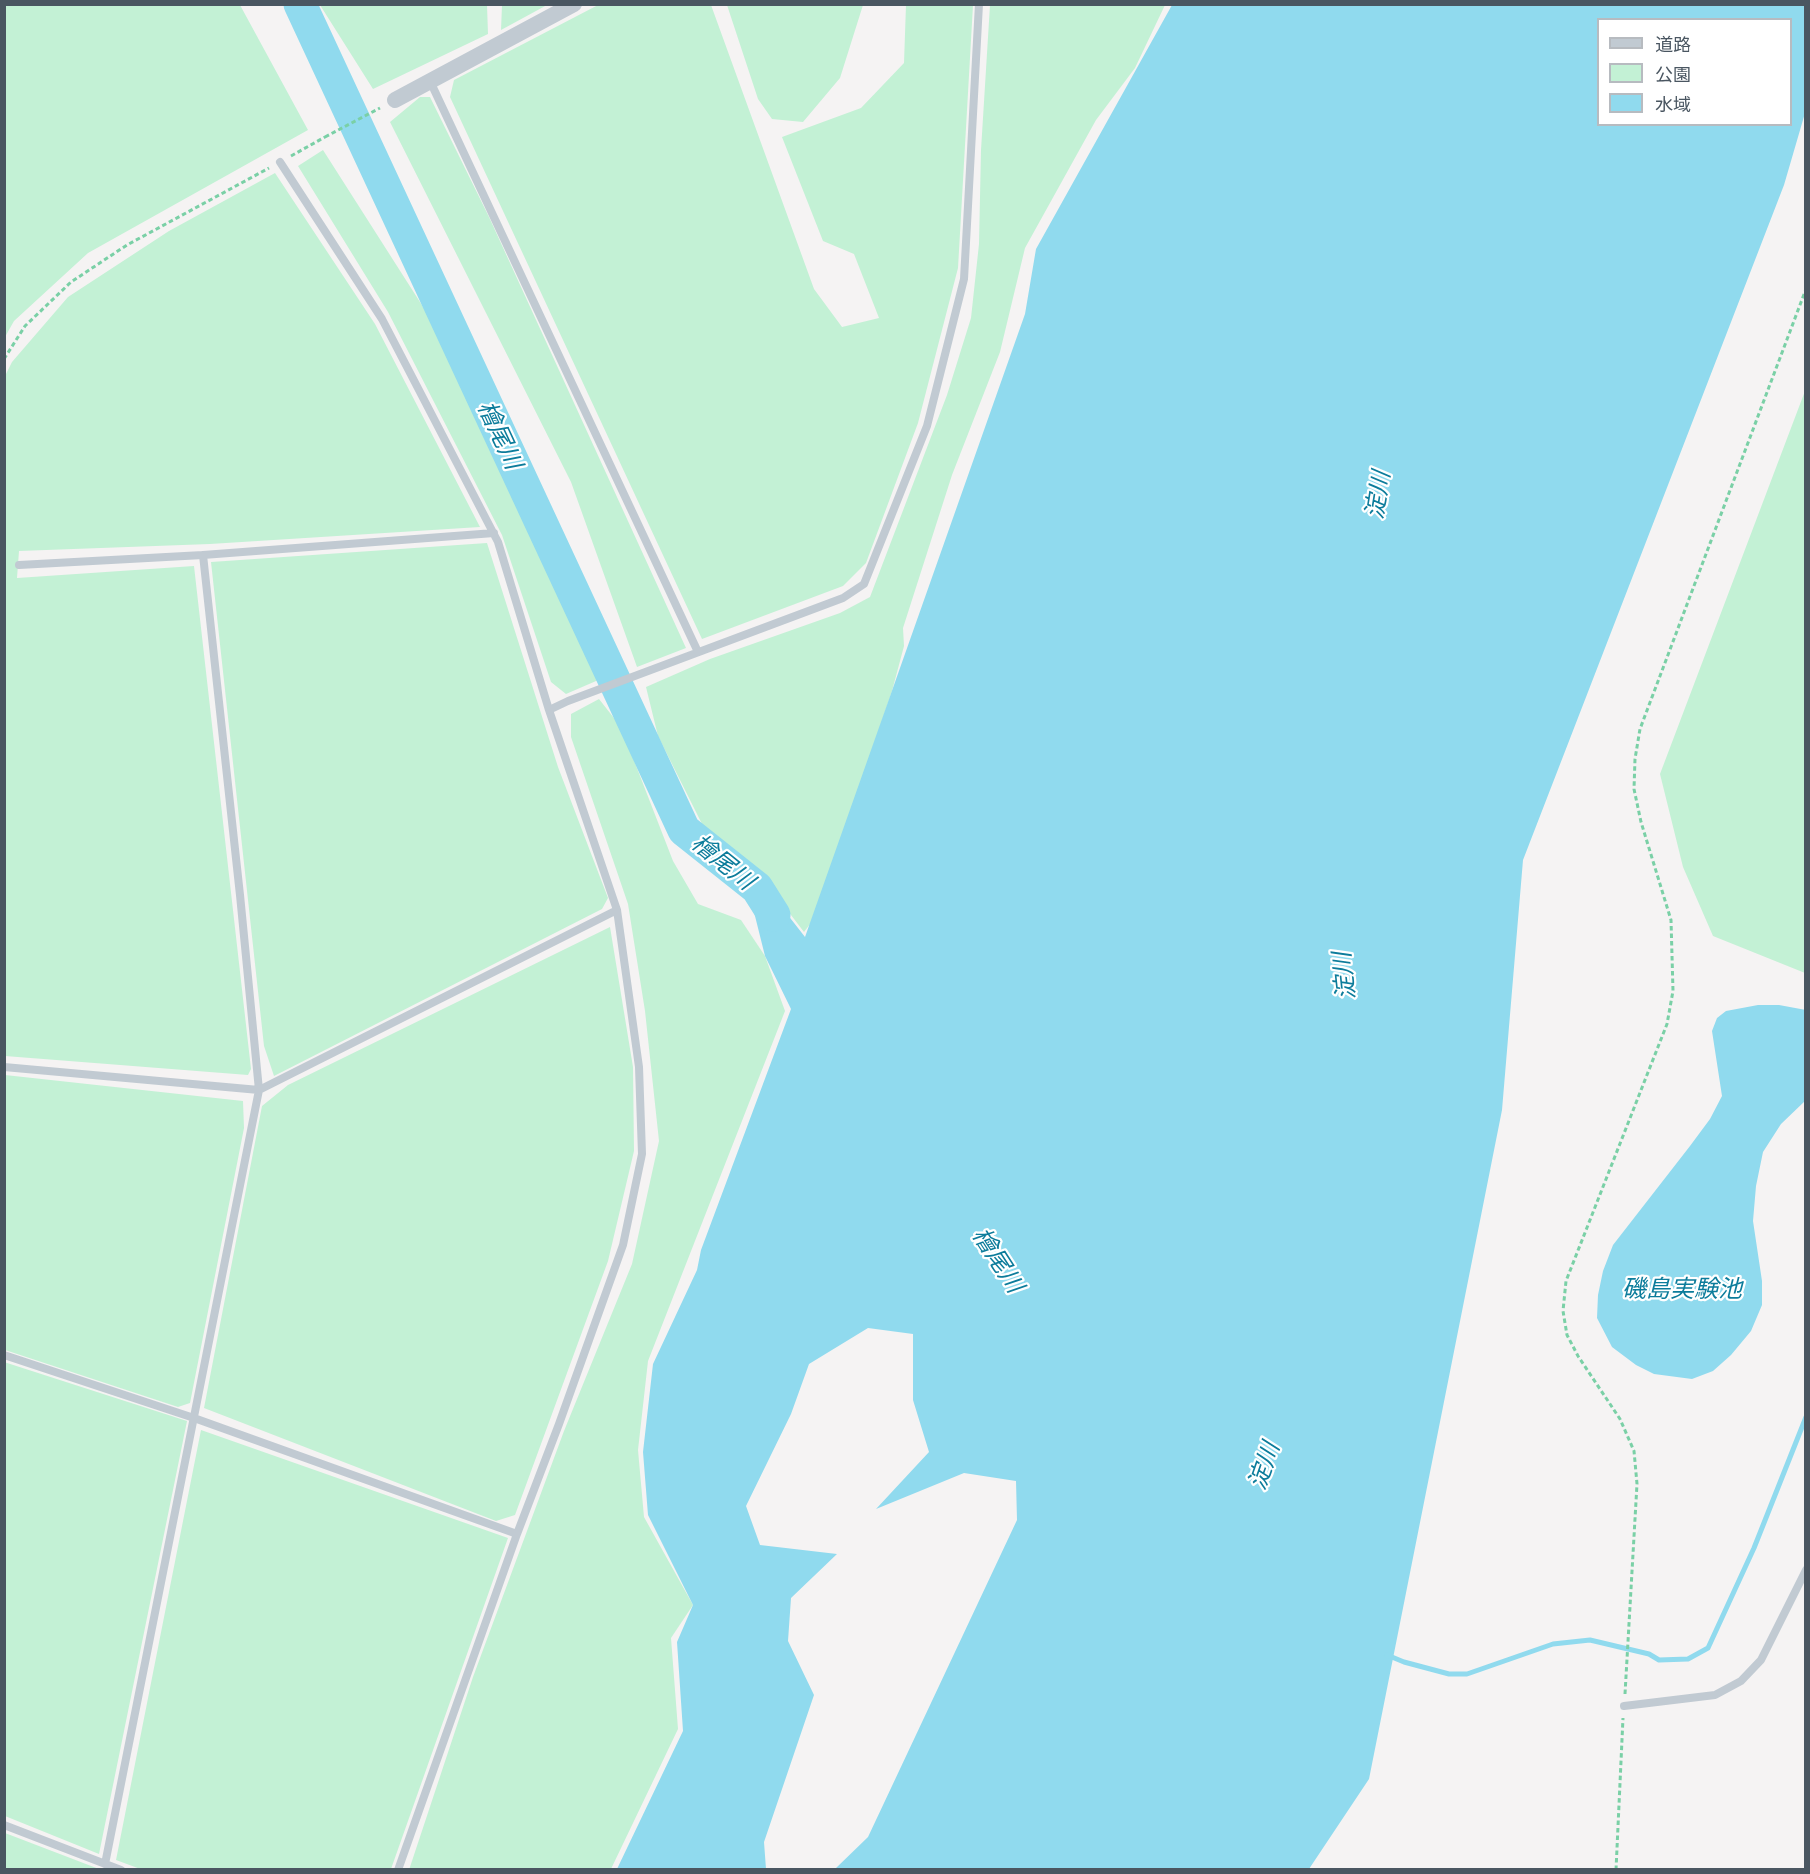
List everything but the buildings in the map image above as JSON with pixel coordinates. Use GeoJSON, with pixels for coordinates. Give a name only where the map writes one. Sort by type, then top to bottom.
{"type":"FeatureCollection","features":[{"type":"Feature","properties":{"kind":"street"},"geometry":{"type":"LineString","coordinates":[[395,100],[574,4]]}},
{"type":"Feature","properties":{"kind":"lane"},"geometry":{"type":"LineString","coordinates":[[549,710],[843,598],[864,584],[927,426],[964,279],[979,4]]}},
{"type":"Feature","properties":{"kind":"lane"},"geometry":{"type":"LineString","coordinates":[[430,81],[698,652]]}},
{"type":"Feature","properties":{"kind":"lane"},"geometry":{"type":"LineString","coordinates":[[280,162],[382,319],[498,542],[549,710],[617,910],[639,1066],[642,1154],[623,1245],[398,1869]]}},
{"type":"Feature","properties":{"kind":"lane"},"geometry":{"type":"LineString","coordinates":[[19,565],[203,555],[494,533]]}},
{"type":"Feature","properties":{"kind":"lane"},"geometry":{"type":"LineString","coordinates":[[105,1864],[259,1090],[203,555]]}},
{"type":"Feature","properties":{"kind":"lane"},"geometry":{"type":"LineString","coordinates":[[4,1067],[259,1090],[617,910]]}},
{"type":"Feature","properties":{"kind":"lane"},"geometry":{"type":"LineString","coordinates":[[4,1356],[194,1418],[517,1534]]}},
{"type":"Feature","properties":{"kind":"lane"},"geometry":{"type":"LineString","coordinates":[[1624,1706],[1715,1695],[1741,1681],[1761,1660],[1806,1570]]}},
{"type":"Feature","properties":{"kind":"lane"},"geometry":{"type":"LineString","coordinates":[[4,1825],[121,1869]]}},
{"type":"Feature","properties":{"kind":"path"},"geometry":{"type":"LineString","coordinates":[[4,359],[25,326],[71,282],[127,245],[395,100]]}},
{"type":"Feature","properties":{"kind":"path"},"geometry":{"type":"LineString","coordinates":[[1616,1869],[1637,1484],[1634,1451],[1620,1419],[1578,1356],[1567,1335],[1563,1311],[1566,1281],[1667,1024],[1672,991],[1671,920],[1641,822],[1634,789],[1635,759],[1640,729],[1806,289]]}},
{"type":"Feature","properties":{"kind":"green space"},"geometry":{"type":"Polygon","coordinates":[[[5,4],[240,5],[308,130],[88,253],[14,321],[5,337],[5,4]]]}},
{"type":"Feature","properties":{"kind":"green space"},"geometry":{"type":"Polygon","coordinates":[[[502,4],[547,5],[501,30],[502,4]]]}},
{"type":"Feature","properties":{"kind":"green space"},"geometry":{"type":"Polygon","coordinates":[[[600,4],[711,5],[814,289],[842,327],[879,318],[854,254],[823,241],[782,137],[861,108],[904,63],[906,5],[973,5],[958,268],[918,423],[866,563],[843,586],[702,639],[450,97],[454,80],[600,4]]]}},
{"type":"Feature","properties":{"kind":"green space"},"geometry":{"type":"Polygon","coordinates":[[[320,5],[487,5],[488,34],[373,89],[320,5]]]}},
{"type":"Feature","properties":{"kind":"green space"},"geometry":{"type":"Polygon","coordinates":[[[727,5],[863,5],[840,78],[803,122],[772,119],[758,99],[727,5]]]}},
{"type":"Feature","properties":{"kind":"green space"},"geometry":{"type":"Polygon","coordinates":[[[990,5],[1165,5],[1135,68],[1096,120],[1025,248],[1000,352],[952,475],[903,628],[904,646],[892,691],[817,915],[804,932],[768,885],[705,830],[658,736],[646,687],[710,659],[840,613],[870,597],[947,395],[971,318],[979,244],[981,150],[990,5]]]}},
{"type":"Feature","properties":{"kind":"green space"},"geometry":{"type":"Polygon","coordinates":[[[420,97],[430,97],[489,217],[686,648],[637,667],[571,482],[390,122],[420,97]]]}},
{"type":"Feature","properties":{"kind":"green space"},"geometry":{"type":"Polygon","coordinates":[[[323,150],[441,335],[603,678],[566,694],[551,682],[502,535],[388,312],[298,166],[323,150]]]}},
{"type":"Feature","properties":{"kind":"green space"},"geometry":{"type":"Polygon","coordinates":[[[275,173],[375,324],[480,527],[210,544],[19,551],[17,578],[194,566],[251,1069],[248,1075],[5,1056],[4,378],[12,362],[68,297],[169,231],[275,173]]]}},
{"type":"Feature","properties":{"kind":"green space"},"geometry":{"type":"Polygon","coordinates":[[[1805,391],[1805,973],[1713,936],[1683,867],[1660,774],[1805,391]]]}},
{"type":"Feature","properties":{"kind":"green space"},"geometry":{"type":"Polygon","coordinates":[[[487,543],[558,767],[608,898],[602,909],[274,1076],[264,1046],[211,562],[487,543]]]}},
{"type":"Feature","properties":{"kind":"green space"},"geometry":{"type":"Polygon","coordinates":[[[599,699],[621,727],[673,861],[698,904],[741,920],[765,956],[785,1011],[648,1361],[638,1450],[644,1517],[693,1605],[671,1638],[678,1729],[611,1869],[409,1870],[473,1677],[564,1431],[632,1264],[659,1141],[645,1011],[628,904],[571,737],[571,714],[599,699]]]}},
{"type":"Feature","properties":{"kind":"green space"},"geometry":{"type":"Polygon","coordinates":[[[610,927],[633,1067],[634,1151],[608,1261],[515,1515],[496,1521],[204,1408],[262,1106],[288,1085],[610,927]]]}},
{"type":"Feature","properties":{"kind":"green space"},"geometry":{"type":"Polygon","coordinates":[[[5,1075],[243,1101],[244,1128],[190,1403],[178,1407],[5,1350],[5,1075]]]}},
{"type":"Feature","properties":{"kind":"green space"},"geometry":{"type":"Polygon","coordinates":[[[4,1362],[187,1421],[99,1854],[5,1816],[4,1362]]]}},
{"type":"Feature","properties":{"kind":"green space"},"geometry":{"type":"Polygon","coordinates":[[[201,1430],[508,1538],[391,1869],[143,1870],[116,1860],[201,1430]]]}},
{"type":"Feature","properties":{"kind":"green space"},"geometry":{"type":"Polygon","coordinates":[[[5,1833],[99,1869],[5,1869],[5,1833]]]}},
{"type":"Feature","properties":{"kind":"water","name":"淀川"},"geometry":{"type":"Polygon","coordinates":[[[1172,5],[1805,5],[1805,113],[1784,185],[1523,860],[1502,1110],[1369,1779],[1309,1869],[835,1869],[868,1837],[1017,1520],[1016,1481],[964,1473],[876,1509],[929,1452],[913,1400],[913,1334],[868,1328],[809,1364],[791,1414],[746,1506],[760,1545],[837,1554],[791,1598],[788,1641],[814,1695],[764,1842],[766,1869],[617,1869],[683,1731],[677,1642],[693,1605],[648,1515],[643,1452],[653,1364],[697,1270],[701,1250],[791,1009],[765,956],[746,880],[747,869],[759,878],[805,937],[1025,314],[1036,249],[1172,5]]]}},
{"type":"Feature","properties":{"kind":"water","name":"磯島実験池"},"geometry":{"type":"Polygon","coordinates":[[[1758,1005],[1779,1005],[1806,1010],[1805,1101],[1781,1124],[1763,1152],[1756,1186],[1753,1221],[1762,1281],[1762,1305],[1751,1331],[1731,1355],[1713,1371],[1692,1379],[1654,1374],[1636,1365],[1612,1347],[1597,1318],[1598,1295],[1603,1271],[1613,1245],[1710,1119],[1722,1096],[1712,1031],[1717,1018],[1726,1011],[1758,1005]]]}},
{"type":"Feature","properties":{"kind":"waterway","name":"檜尾川"},"geometry":{"type":"LineString","coordinates":[[300,4],[684,830],[757,888],[774,915]]}},
{"type":"Feature","properties":{"kind":"waterway"},"geometry":{"type":"LineString","coordinates":[[1387,1655],[1449,1674],[1467,1674],[1553,1644],[1590,1640],[1649,1654],[1659,1660],[1688,1659],[1708,1648],[1754,1548],[1806,1417]]}}]}
